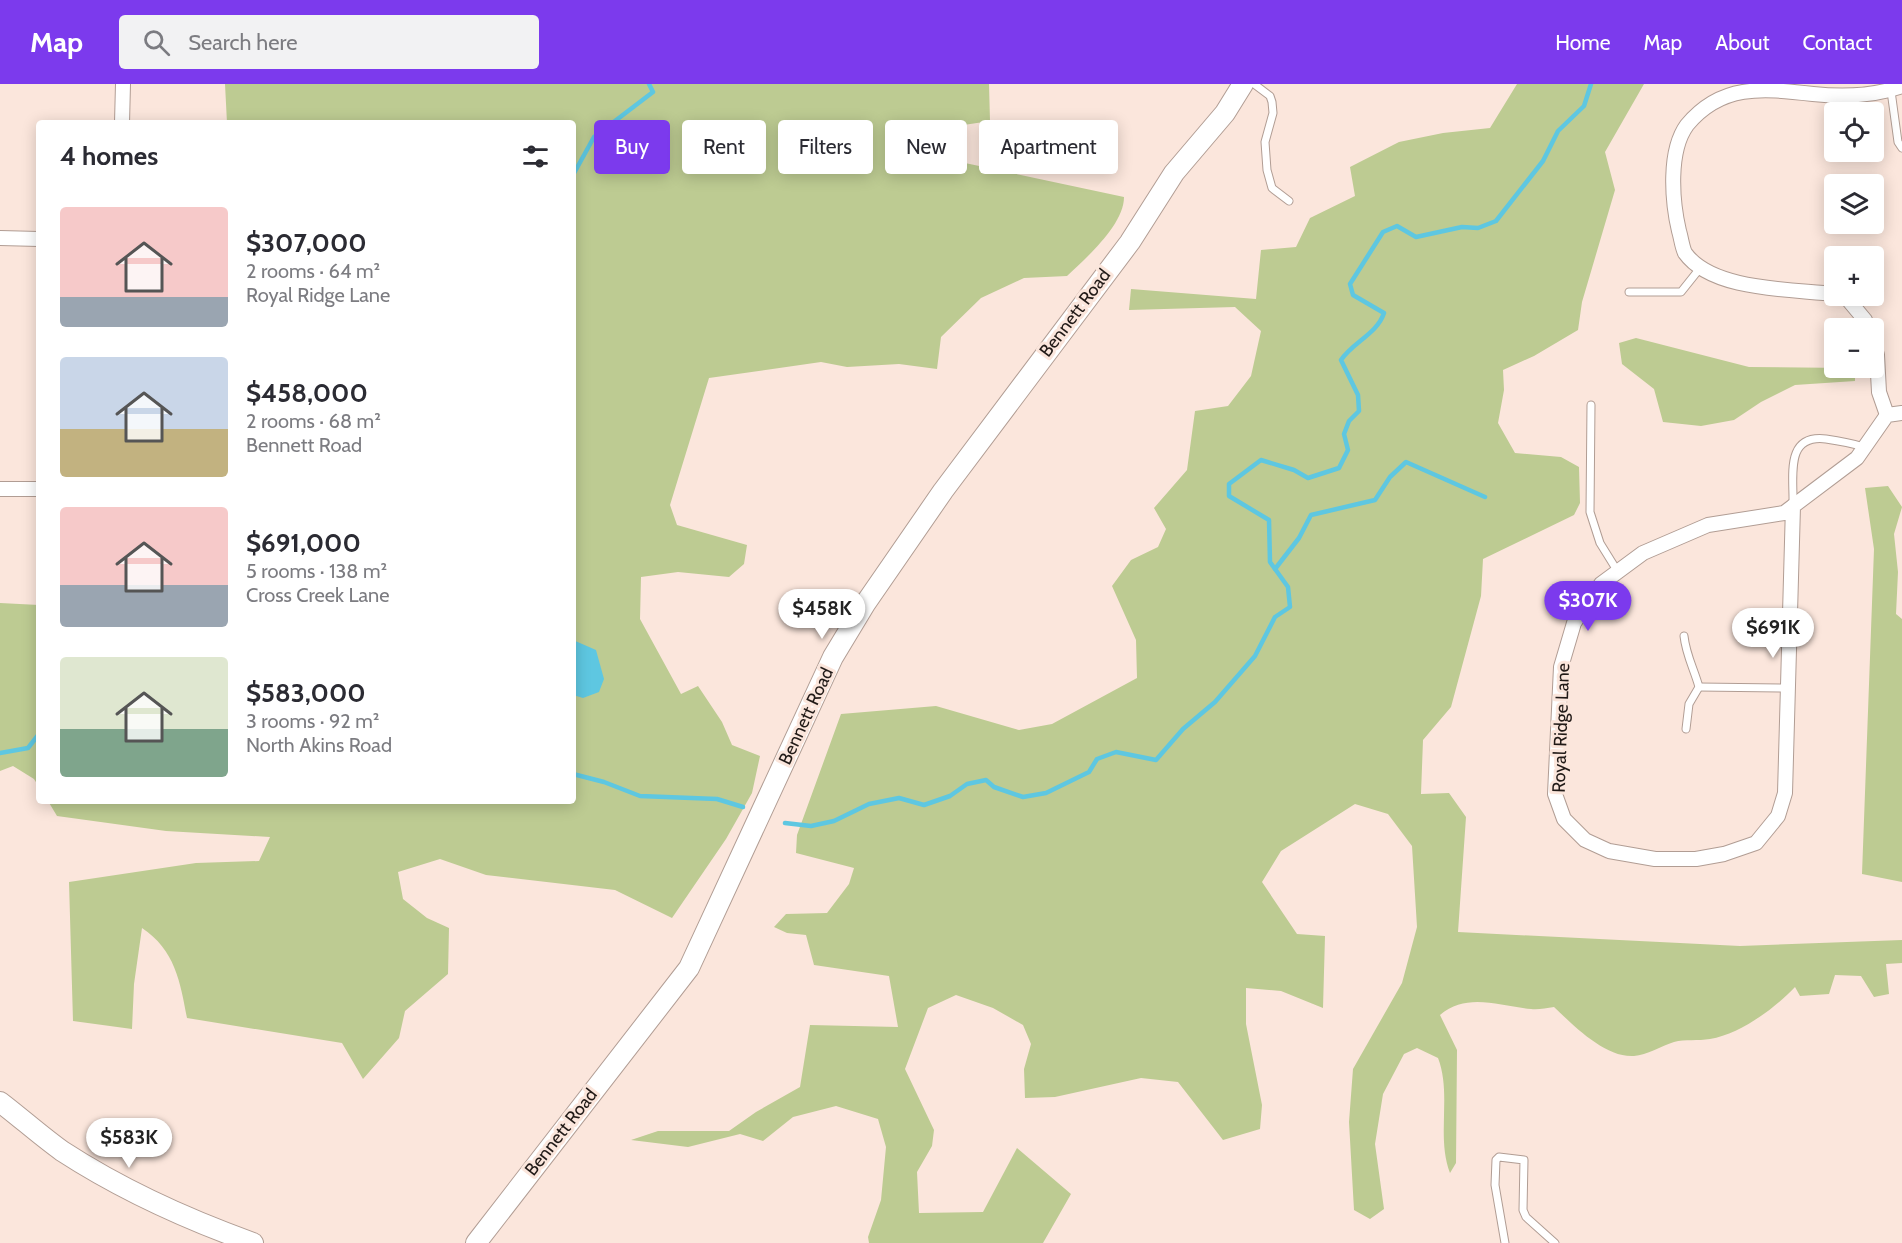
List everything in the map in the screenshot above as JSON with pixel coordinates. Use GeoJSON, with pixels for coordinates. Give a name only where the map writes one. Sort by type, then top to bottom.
{"type":"FeatureCollection","features":[{"type":"Feature","properties":{"kind":"street"},"geometry":{"type":"LineString","coordinates":[[122,120],[123,84]]}},
{"type":"Feature","properties":{"kind":"street","name":"Bennett Road"},"geometry":{"type":"LineString","coordinates":[[476,1243],[688,968],[833,657],[865,604],[943,491],[1130,242],[1174,173],[1225,113],[1243,84]]}},
{"type":"Feature","properties":{"kind":"street"},"geometry":{"type":"LineString","coordinates":[[1824,293],[1751,285],[1711,274],[1685,252],[1676,217],[1675,168],[1679,136],[1697,110],[1713,97],[1744,87],[1851,95],[1897,88]]}},
{"type":"Feature","properties":{"kind":"street"},"geometry":{"type":"LineString","coordinates":[[0,238],[36,239]]}},
{"type":"Feature","properties":{"kind":"street"},"geometry":{"type":"LineString","coordinates":[[1853,306],[1862,318]]}},
{"type":"Feature","properties":{"kind":"street"},"geometry":{"type":"LineString","coordinates":[[1878,378],[1879,392],[1887,415],[1902,413]]}},
{"type":"Feature","properties":{"kind":"street","name":"Royal Ridge Lane"},"geometry":{"type":"LineString","coordinates":[[1788,688],[1785,793],[1778,816],[1756,843],[1724,854],[1696,859],[1655,859],[1609,851],[1585,840],[1564,819],[1555,794],[1561,667],[1574,623],[1601,584],[1643,553],[1708,525],[1784,513],[1857,458],[1887,415]]}},
{"type":"Feature","properties":{"kind":"street"},"geometry":{"type":"LineString","coordinates":[[0,489],[36,489]]}},
{"type":"Feature","properties":{"kind":"street"},"geometry":{"type":"LineString","coordinates":[[1788,688],[1793,506]]}},
{"type":"Feature","properties":{"kind":"street"},"geometry":{"type":"LineString","coordinates":[[0,1102],[61,1150],[120,1186],[196,1222],[253,1243]]}},
{"type":"Feature","properties":{"kind":"lane"},"geometry":{"type":"LineString","coordinates":[[1254,84],[1270,96],[1272,102],[1273,113],[1267,131],[1264,155],[1272,188],[1288,201]]}},
{"type":"Feature","properties":{"kind":"lane"},"geometry":{"type":"LineString","coordinates":[[1897,88],[1898,142],[1902,148]]}},
{"type":"Feature","properties":{"kind":"lane"},"geometry":{"type":"LineString","coordinates":[[1629,292],[1681,292],[1701,266]]}},
{"type":"Feature","properties":{"kind":"lane"},"geometry":{"type":"LineString","coordinates":[[1591,405],[1590,512],[1600,543],[1618,572]]}},
{"type":"Feature","properties":{"kind":"lane"},"geometry":{"type":"LineString","coordinates":[[1793,506],[1794,459],[1798,447],[1805,441],[1814,438],[1850,442],[1864,447]]}},
{"type":"Feature","properties":{"kind":"lane"},"geometry":{"type":"LineString","coordinates":[[1684,636],[1686,655],[1693,666],[1699,687],[1689,704],[1686,729]]}},
{"type":"Feature","properties":{"kind":"lane"},"geometry":{"type":"LineString","coordinates":[[1699,687],[1788,688]]}},
{"type":"Feature","properties":{"kind":"lane"},"geometry":{"type":"LineString","coordinates":[[1505,1243],[1495,1185],[1496,1160],[1499,1157],[1524,1160],[1523,1210],[1536,1227],[1555,1243]]}},
{"type":"Feature","properties":{"kind":"green space"},"geometry":{"type":"Polygon","coordinates":[[[225,84],[989,84],[990,120],[979,120],[979,123],[967,125],[967,120],[885,120],[885,174],[967,174],[967,163],[979,166],[979,174],[1016,174],[1124,197],[1118,219],[1111,230],[1067,276],[1024,278],[981,298],[941,337],[937,369],[899,364],[847,367],[821,362],[709,378],[670,505],[677,525],[747,545],[744,564],[729,577],[678,572],[641,577],[640,619],[681,694],[698,686],[722,722],[732,745],[760,756],[752,793],[726,839],[672,918],[615,890],[486,875],[440,859],[398,872],[403,899],[427,918],[449,928],[448,974],[405,1011],[399,1038],[363,1079],[342,1043],[187,1018],[182,991],[169,956],[162,946],[142,928],[134,984],[132,1029],[73,1021],[69,882],[196,863],[259,861],[270,837],[166,831],[57,816],[50,804],[576,804],[576,120],[227,120],[225,84]]]}},
{"type":"Feature","properties":{"kind":"green space"},"geometry":{"type":"Polygon","coordinates":[[[1517,84],[1644,84],[1605,152],[1615,190],[1582,302],[1578,330],[1534,356],[1503,370],[1504,390],[1498,423],[1515,453],[1561,457],[1579,467],[1580,503],[1574,515],[1483,559],[1481,596],[1451,707],[1423,740],[1421,794],[1449,793],[1466,817],[1458,932],[1740,946],[1902,940],[1902,963],[1886,964],[1889,994],[1874,997],[1861,976],[1835,975],[1829,994],[1800,996],[1795,987],[1767,1012],[1733,1032],[1710,1039],[1674,1042],[1634,1056],[1612,1052],[1601,1046],[1580,1031],[1554,1007],[1534,1009],[1472,1002],[1450,1008],[1440,1015],[1457,1050],[1456,1163],[1450,1173],[1444,1145],[1444,1086],[1438,1058],[1417,1048],[1404,1054],[1383,1094],[1375,1144],[1384,1209],[1370,1219],[1354,1210],[1349,1122],[1353,1069],[1402,983],[1417,927],[1412,846],[1388,814],[1355,804],[1281,851],[1262,882],[1297,934],[1325,936],[1323,1008],[1281,991],[1246,988],[1246,1024],[1262,1105],[1260,1129],[1223,1140],[1178,1082],[1141,1078],[1055,1097],[1025,1098],[1024,1069],[1031,1044],[1023,1025],[993,1008],[956,995],[928,1008],[905,1069],[934,1130],[932,1146],[917,1172],[919,1213],[983,1212],[1017,1148],[1071,1194],[1043,1243],[869,1243],[868,1237],[881,1200],[886,1147],[878,1119],[836,1106],[793,1117],[763,1141],[740,1134],[688,1147],[631,1140],[658,1131],[729,1131],[756,1112],[800,1087],[810,1025],[898,1027],[889,976],[814,965],[806,935],[787,933],[774,927],[786,914],[827,913],[849,884],[854,868],[796,853],[797,835],[841,714],[936,706],[1019,730],[1052,724],[1137,678],[1136,640],[1112,586],[1131,560],[1158,547],[1166,529],[1154,508],[1187,470],[1195,411],[1228,406],[1251,376],[1261,331],[1235,307],[1129,310],[1131,289],[1256,299],[1261,250],[1296,247],[1310,218],[1355,196],[1350,167],[1399,142],[1443,133],[1490,128],[1517,84]]]}},
{"type":"Feature","properties":{"kind":"green space"},"geometry":{"type":"Polygon","coordinates":[[[1636,338],[1749,367],[1824,368],[1824,378],[1855,378],[1855,381],[1795,385],[1761,402],[1734,420],[1701,426],[1663,422],[1654,389],[1622,364],[1619,343],[1636,338]]]}},
{"type":"Feature","properties":{"kind":"green space"},"geometry":{"type":"Polygon","coordinates":[[[1888,486],[1902,507],[1894,534],[1898,572],[1896,614],[1902,619],[1902,882],[1862,874],[1874,549],[1865,488],[1888,486]]]}},
{"type":"Feature","properties":{"kind":"green space"},"geometry":{"type":"Polygon","coordinates":[[[0,603],[36,605],[36,782],[13,766],[0,771],[0,603]]]}},
{"type":"Feature","properties":{"kind":"water"},"geometry":{"type":"Polygon","coordinates":[[[576,641],[596,650],[604,679],[599,692],[583,698],[576,696],[576,641]]]}},
{"type":"Feature","properties":{"kind":"waterway"},"geometry":{"type":"LineString","coordinates":[[576,170],[594,137],[653,92],[649,84]]}},
{"type":"Feature","properties":{"kind":"waterway"},"geometry":{"type":"LineString","coordinates":[[785,823],[811,826],[834,821],[869,804],[899,798],[924,805],[950,796],[967,784],[986,780],[994,787],[1023,797],[1046,793],[1089,772],[1097,759],[1116,752],[1156,760],[1183,729],[1215,702],[1255,656],[1275,617],[1290,607],[1288,587],[1270,562],[1269,520],[1229,496],[1229,484],[1261,460],[1294,470],[1308,478],[1339,468],[1348,450],[1344,434],[1349,421],[1359,411],[1358,395],[1341,360],[1376,327],[1384,313],[1353,295],[1350,284],[1383,232],[1397,226],[1416,237],[1462,227],[1478,228],[1496,221],[1543,161],[1558,131],[1584,106],[1591,84]]}},
{"type":"Feature","properties":{"kind":"waterway"},"geometry":{"type":"LineString","coordinates":[[1275,569],[1299,538],[1311,515],[1375,500],[1390,477],[1406,462],[1485,497]]}},
{"type":"Feature","properties":{"kind":"waterway"},"geometry":{"type":"LineString","coordinates":[[0,753],[28,748],[36,738]]}},
{"type":"Feature","properties":{"kind":"waterway"},"geometry":{"type":"LineString","coordinates":[[576,775],[604,782],[640,796],[717,799],[743,807]]}}]}
